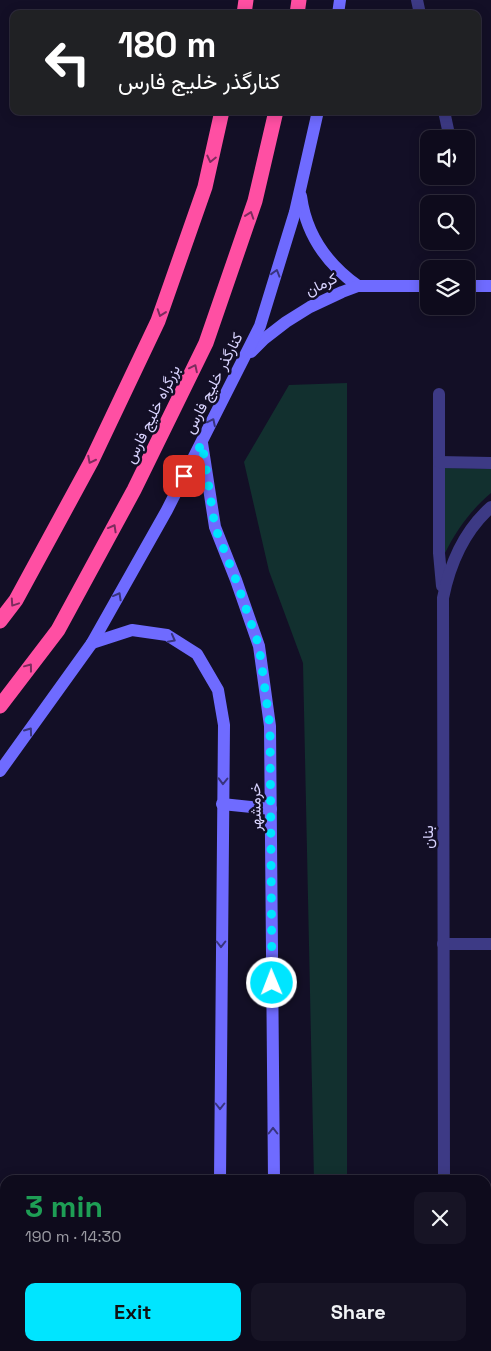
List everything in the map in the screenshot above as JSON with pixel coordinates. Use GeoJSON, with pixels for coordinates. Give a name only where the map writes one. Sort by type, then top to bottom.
{"type":"FeatureCollection","features":[{"type":"Feature","properties":{"kind":"highway"},"geometry":{"type":"LineString","coordinates":[[0,621],[16,600],[90,462],[158,321],[205,187],[221,115]]}},
{"type":"Feature","properties":{"kind":"highway","name":"بزرگراه خلیج فارس"},"geometry":{"type":"LineString","coordinates":[[0,706],[58,630],[134,490],[206,343],[255,201],[275,115]]}},
{"type":"Feature","properties":{"kind":"street","name":"کنارگذر خلیج فارس"},"geometry":{"type":"LineString","coordinates":[[0,771],[92,643],[167,510],[260,326],[295,212],[317,115]]}},
{"type":"Feature","properties":{"kind":"street"},"geometry":{"type":"LineString","coordinates":[[445,115],[448,130]]}},
{"type":"Feature","properties":{"kind":"street"},"geometry":{"type":"LineString","coordinates":[[300,190],[302,208],[315,241],[335,267],[358,286]]}},
{"type":"Feature","properties":{"kind":"street","name":"کرمان"},"geometry":{"type":"LineString","coordinates":[[244,358],[286,322],[326,299],[358,286],[420,286]]}},
{"type":"Feature","properties":{"kind":"street"},"geometry":{"type":"LineString","coordinates":[[475,286],[491,286]]}},
{"type":"Feature","properties":{"kind":"street"},"geometry":{"type":"LineString","coordinates":[[439,394],[439,553],[443,598]]}},
{"type":"Feature","properties":{"kind":"street","name":"خرمشهر"},"geometry":{"type":"LineString","coordinates":[[202,443],[215,527],[259,646],[270,726],[274,1175]]}},
{"type":"Feature","properties":{"kind":"street"},"geometry":{"type":"LineString","coordinates":[[439,462],[491,463]]}},
{"type":"Feature","properties":{"kind":"street","name":"بنان"},"geometry":{"type":"LineString","coordinates":[[444,1175],[443,598],[450,569],[462,543],[491,507]]}},
{"type":"Feature","properties":{"kind":"street"},"geometry":{"type":"LineString","coordinates":[[92,643],[132,630],[167,636],[197,654],[218,690],[224,725],[220,1175]]}},
{"type":"Feature","properties":{"kind":"street"},"geometry":{"type":"LineString","coordinates":[[222,804],[271,809]]}},
{"type":"Feature","properties":{"kind":"street"},"geometry":{"type":"LineString","coordinates":[[444,944],[491,944]]}},
{"type":"Feature","properties":{"kind":"green space"},"geometry":{"type":"Polygon","coordinates":[[[347,383],[347,1175],[314,1175],[303,663],[269,571],[244,462],[289,385],[347,383]]]}},
{"type":"Feature","properties":{"kind":"green space"},"geometry":{"type":"Polygon","coordinates":[[[445,468],[491,469],[491,493],[465,520],[445,553],[445,468]]]}},
{"type":"Feature","properties":{"kind":"route"},"geometry":{"type":"LineString","coordinates":[[184,476],[202,443],[215,527],[259,646],[270,726],[272,983]]}}]}
